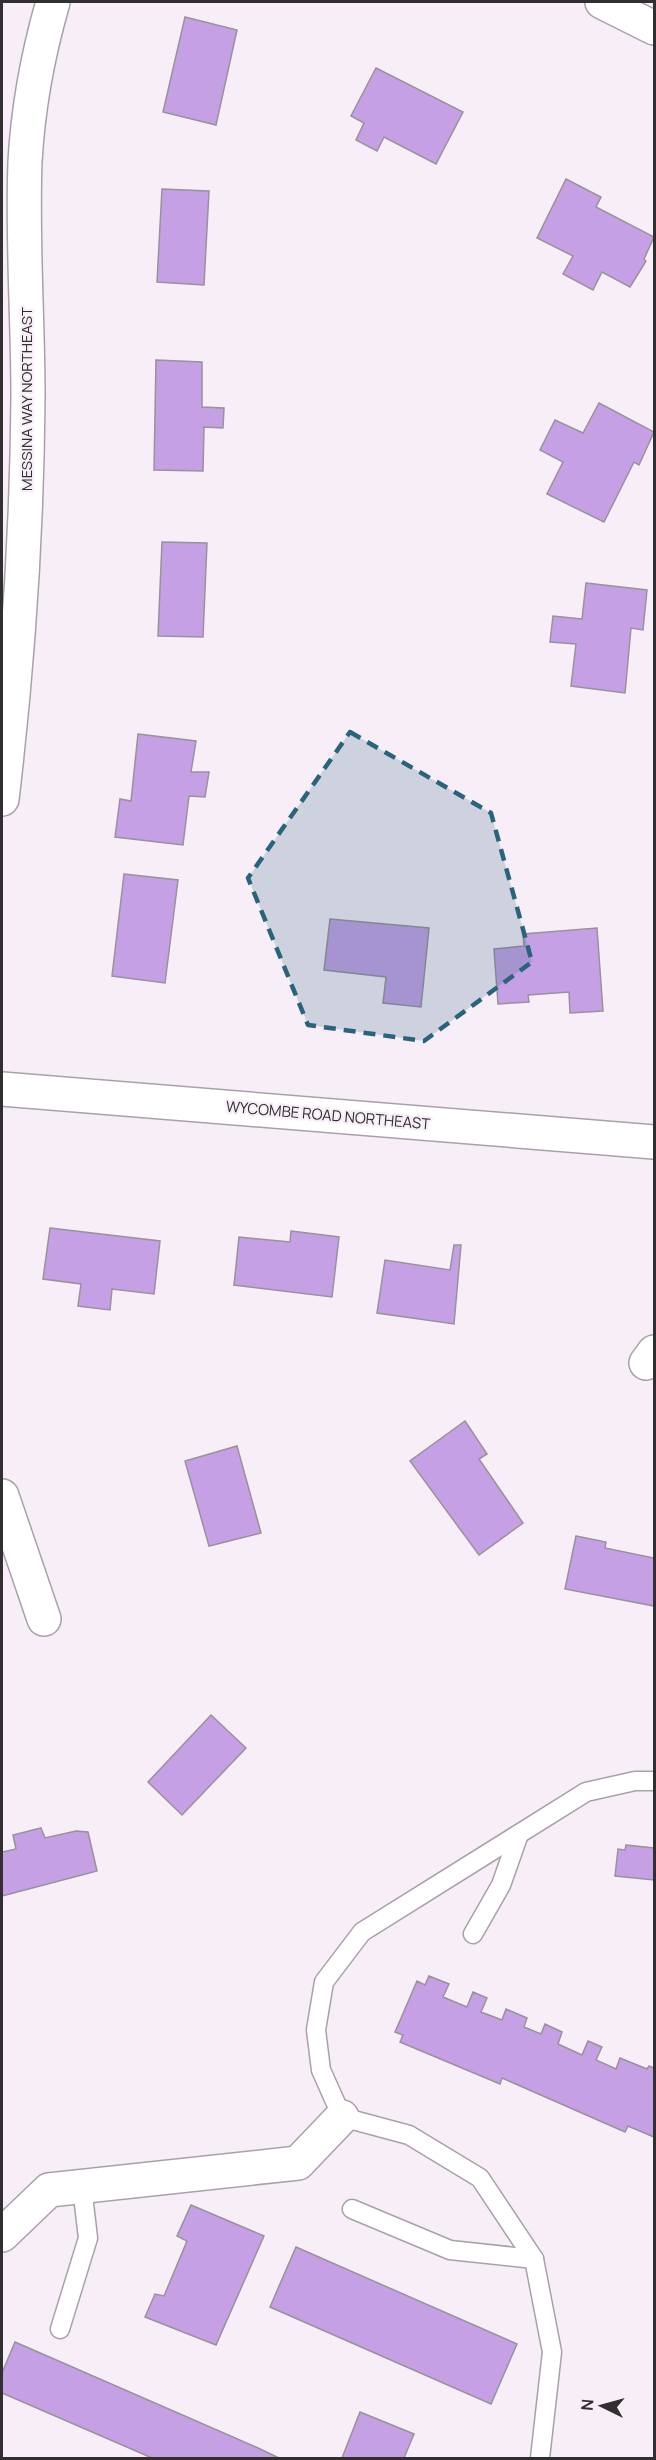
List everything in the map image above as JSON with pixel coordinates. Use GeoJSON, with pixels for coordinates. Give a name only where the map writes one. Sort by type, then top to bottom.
{"type":"FeatureCollection","features":[{"type":"Feature","properties":{"kind":"street","name":"MESSINA WAY NORTHEAST"},"geometry":{"type":"LineString","coordinates":[[2,799],[24,581],[28,398],[25,162],[30,106],[42,40],[53,2]]}},
{"type":"Feature","properties":{"kind":"street"},"geometry":{"type":"LineString","coordinates":[[602,2],[654,28]]}},
{"type":"Feature","properties":{"kind":"street","name":"WYCOMBE ROAD NORTHEAST"},"geometry":{"type":"LineString","coordinates":[[2,1089],[654,1142]]}},
{"type":"Feature","properties":{"kind":"street"},"geometry":{"type":"LineString","coordinates":[[2,1496],[44,1619]]}},
{"type":"Feature","properties":{"kind":"street"},"geometry":{"type":"LineString","coordinates":[[2,2235],[49,2190],[298,2163],[342,2117]]}},
{"type":"Feature","properties":{"kind":"lane"},"geometry":{"type":"LineString","coordinates":[[540,2458],[552,2352],[534,2259],[480,2178],[409,2135],[342,2117],[321,2070],[317,2040],[316,2030],[324,1982],[362,1932],[586,1792],[635,1781],[654,1781]]}},
{"type":"Feature","properties":{"kind":"lane"},"geometry":{"type":"LineString","coordinates":[[473,1934],[501,1885],[519,1834]]}},
{"type":"Feature","properties":{"kind":"lane"},"geometry":{"type":"LineString","coordinates":[[60,2329],[88,2238],[82,2187]]}},
{"type":"Feature","properties":{"kind":"lane"},"geometry":{"type":"LineString","coordinates":[[352,2209],[450,2250],[534,2259]]}},
{"type":"Feature","properties":{"kind":"highlighted area"},"geometry":{"type":"Polygon","coordinates":[[[350,732],[491,813],[532,962],[424,1041],[308,1025],[248,878],[350,732]]]}},
{"type":"Feature","properties":{"kind":"building"},"geometry":{"type":"Polygon","coordinates":[[[185,17],[237,30],[216,125],[163,112],[185,17]]]}},
{"type":"Feature","properties":{"kind":"building"},"geometry":{"type":"Polygon","coordinates":[[[376,68],[463,112],[436,164],[384,137],[377,151],[356,140],[364,123],[351,116],[376,68]]]}},
{"type":"Feature","properties":{"kind":"building"},"geometry":{"type":"Polygon","coordinates":[[[566,179],[601,197],[596,207],[654,237],[644,259],[646,261],[630,287],[602,272],[593,290],[563,274],[573,256],[537,238],[566,179]]]}},
{"type":"Feature","properties":{"kind":"building"},"geometry":{"type":"Polygon","coordinates":[[[162,189],[209,191],[204,285],[157,282],[162,189]]]}},
{"type":"Feature","properties":{"kind":"building"},"geometry":{"type":"Polygon","coordinates":[[[156,360],[202,362],[202,407],[224,408],[223,428],[204,427],[203,471],[154,470],[156,360]]]}},
{"type":"Feature","properties":{"kind":"building"},"geometry":{"type":"Polygon","coordinates":[[[599,403],[654,432],[639,465],[634,462],[604,522],[547,494],[563,462],[540,450],[555,420],[583,433],[599,403]]]}},
{"type":"Feature","properties":{"kind":"building"},"geometry":{"type":"Polygon","coordinates":[[[162,542],[207,543],[203,637],[158,636],[162,542]]]}},
{"type":"Feature","properties":{"kind":"building"},"geometry":{"type":"Polygon","coordinates":[[[586,583],[647,590],[643,630],[631,628],[625,693],[571,686],[576,644],[550,642],[553,616],[582,619],[586,583]]]}},
{"type":"Feature","properties":{"kind":"building"},"geometry":{"type":"Polygon","coordinates":[[[138,734],[196,741],[191,772],[209,772],[205,797],[189,796],[183,845],[115,837],[120,799],[131,801],[138,734]]]}},
{"type":"Feature","properties":{"kind":"building"},"geometry":{"type":"Polygon","coordinates":[[[124,874],[178,880],[165,983],[112,976],[124,874]]]}},
{"type":"Feature","properties":{"kind":"building"},"geometry":{"type":"Polygon","coordinates":[[[330,919],[429,928],[421,1007],[383,1003],[386,977],[324,970],[330,919]]]}},
{"type":"Feature","properties":{"kind":"building"},"geometry":{"type":"Polygon","coordinates":[[[597,928],[603,1011],[570,1013],[569,992],[528,995],[529,1002],[498,1004],[494,949],[524,946],[523,934],[597,928]]]}},
{"type":"Feature","properties":{"kind":"building"},"geometry":{"type":"Polygon","coordinates":[[[50,1228],[160,1241],[154,1294],[112,1289],[110,1310],[78,1306],[81,1284],[43,1279],[50,1228]]]}},
{"type":"Feature","properties":{"kind":"building"},"geometry":{"type":"Polygon","coordinates":[[[291,1231],[339,1237],[332,1297],[234,1285],[239,1237],[290,1242],[291,1231]]]}},
{"type":"Feature","properties":{"kind":"building"},"geometry":{"type":"Polygon","coordinates":[[[454,1245],[461,1245],[454,1324],[377,1313],[385,1260],[450,1270],[454,1245]]]}},
{"type":"Feature","properties":{"kind":"building"},"geometry":{"type":"Polygon","coordinates":[[[465,1421],[487,1454],[479,1459],[523,1523],[479,1555],[410,1461],[465,1421]]]}},
{"type":"Feature","properties":{"kind":"building"},"geometry":{"type":"Polygon","coordinates":[[[237,1446],[261,1533],[209,1546],[185,1461],[237,1446]]]}},
{"type":"Feature","properties":{"kind":"building"},"geometry":{"type":"Polygon","coordinates":[[[576,1536],[606,1542],[605,1548],[654,1558],[654,1606],[565,1589],[576,1536]]]}},
{"type":"Feature","properties":{"kind":"building"},"geometry":{"type":"Polygon","coordinates":[[[211,1715],[246,1748],[182,1815],[148,1782],[211,1715]]]}},
{"type":"Feature","properties":{"kind":"building"},"geometry":{"type":"Polygon","coordinates":[[[41,1828],[45,1838],[76,1831],[88,1832],[97,1871],[2,1896],[2,1852],[16,1849],[13,1835],[41,1828]]]}},
{"type":"Feature","properties":{"kind":"building"},"geometry":{"type":"Polygon","coordinates":[[[626,1845],[654,1848],[654,1880],[615,1876],[618,1849],[625,1850],[626,1845]]]}},
{"type":"Feature","properties":{"kind":"building"},"geometry":{"type":"Polygon","coordinates":[[[429,1976],[449,1984],[443,1997],[467,2007],[473,1992],[487,1998],[481,2012],[502,2020],[506,2009],[527,2018],[524,2027],[541,2034],[545,2024],[562,2032],[558,2044],[582,2055],[588,2041],[602,2047],[596,2060],[616,2069],[620,2058],[647,2069],[649,2066],[654,2068],[654,2137],[628,2126],[625,2132],[502,2078],[500,2084],[400,2042],[403,2035],[395,2032],[417,1981],[425,1985],[429,1976]]]}},
{"type":"Feature","properties":{"kind":"building"},"geometry":{"type":"Polygon","coordinates":[[[191,2205],[264,2236],[216,2345],[145,2317],[155,2294],[164,2296],[187,2241],[177,2236],[191,2205]]]}},
{"type":"Feature","properties":{"kind":"building"},"geometry":{"type":"Polygon","coordinates":[[[296,2247],[517,2344],[491,2404],[270,2307],[296,2247]]]}},
{"type":"Feature","properties":{"kind":"building"},"geometry":{"type":"Polygon","coordinates":[[[15,2342],[279,2458],[152,2458],[2,2393],[2,2373],[15,2342]]]}},
{"type":"Feature","properties":{"kind":"building"},"geometry":{"type":"Polygon","coordinates":[[[360,2412],[414,2434],[404,2458],[342,2458],[360,2412]]]}}]}
